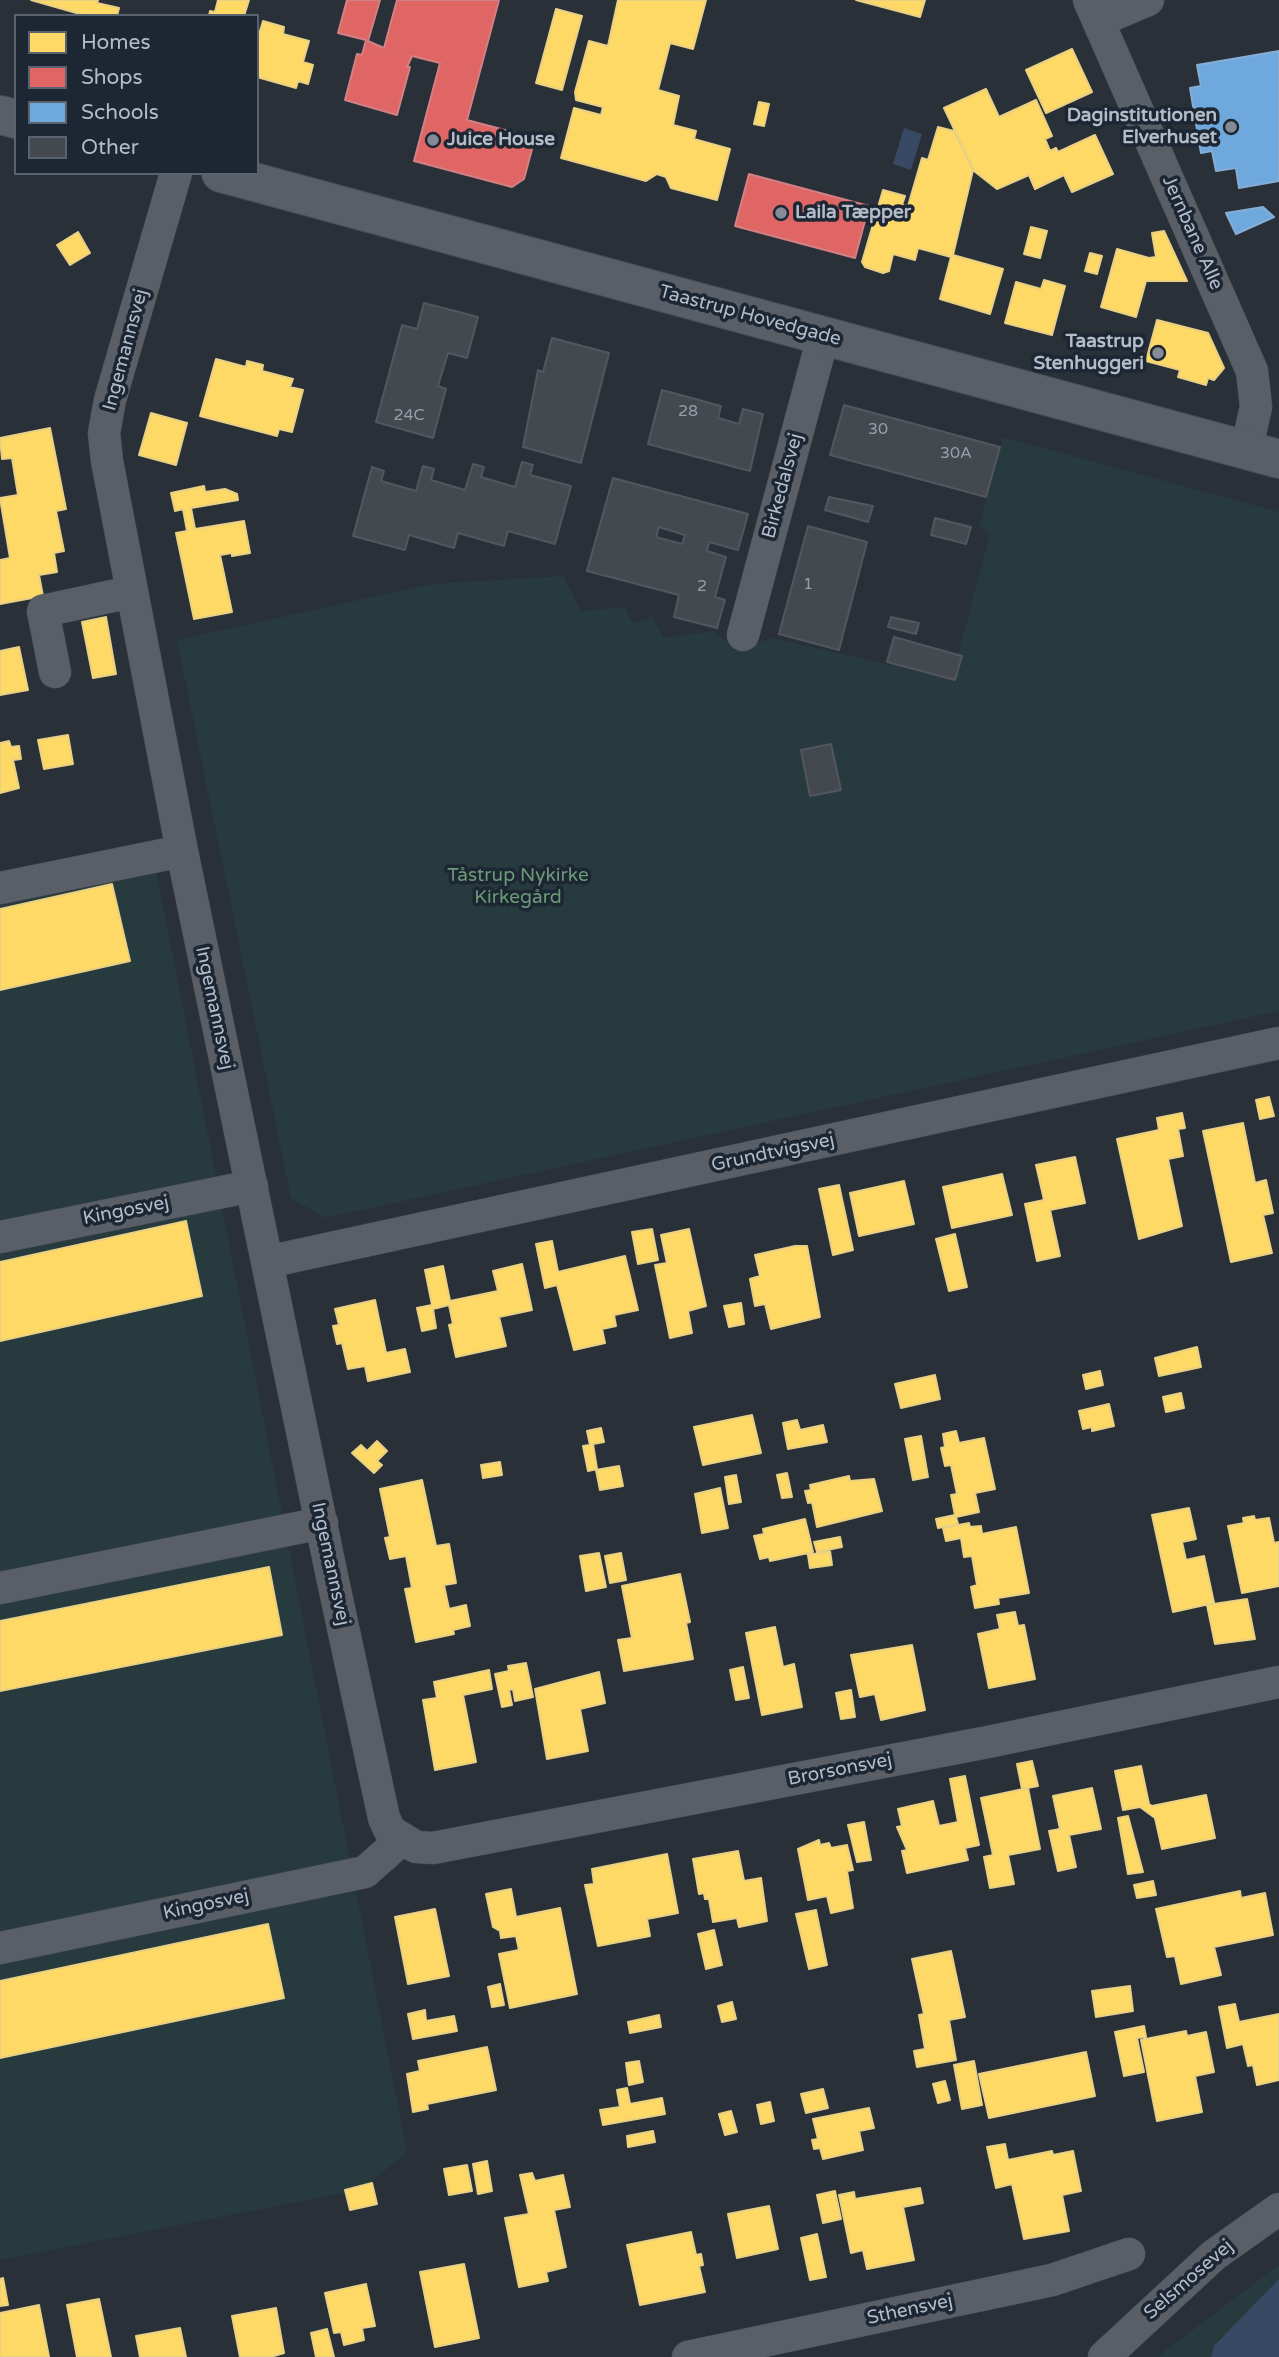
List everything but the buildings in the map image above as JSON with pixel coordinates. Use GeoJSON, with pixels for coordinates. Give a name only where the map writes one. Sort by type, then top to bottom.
{"type":"FeatureCollection","features":[{"type":"Feature","properties":{"kind":"street","name":"Jernbane Alle"},"geometry":{"type":"LineString","coordinates":[[1148,0],[1093,10],[1252,370],[1262,455]]}},
{"type":"Feature","properties":{"kind":"street","name":"Ingemannsvej"},"geometry":{"type":"LineString","coordinates":[[175,175],[110,400],[104,433],[107,461],[182,851],[384,1818],[390,1830],[401,1840]]}},
{"type":"Feature","properties":{"kind":"street","name":"Taastrup Hovedgade"},"geometry":{"type":"LineString","coordinates":[[228,175],[1262,455]]}},
{"type":"Feature","properties":{"kind":"street","name":"Birkedalsvej"},"geometry":{"type":"LineString","coordinates":[[743,635],[823,337]]}},
{"type":"Feature","properties":{"kind":"street"},"geometry":{"type":"LineString","coordinates":[[55,672],[43,611],[131,592]]}},
{"type":"Feature","properties":{"kind":"street"},"geometry":{"type":"LineString","coordinates":[[0,888],[182,851]]}},
{"type":"Feature","properties":{"kind":"street","name":"Grundtvigsvej"},"geometry":{"type":"LineString","coordinates":[[267,1262],[1279,1043]]}},
{"type":"Feature","properties":{"kind":"street","name":"Kingosvej"},"geometry":{"type":"LineString","coordinates":[[0,1237],[252,1186]]}},
{"type":"Feature","properties":{"kind":"street"},"geometry":{"type":"LineString","coordinates":[[0,1588],[322,1523]]}},
{"type":"Feature","properties":{"kind":"street","name":"Brorsonsvej"},"geometry":{"type":"LineString","coordinates":[[401,1840],[416,1847],[433,1848],[988,1742],[1279,1682]]}},
{"type":"Feature","properties":{"kind":"street","name":"Kingosvej"},"geometry":{"type":"LineString","coordinates":[[0,1948],[365,1872],[401,1840]]}},
{"type":"Feature","properties":{"kind":"street","name":"Selsmosevej"},"geometry":{"type":"LineString","coordinates":[[1104,2357],[1214,2255],[1279,2208]]}},
{"type":"Feature","properties":{"kind":"street","name":"Sthensvej"},"geometry":{"type":"LineString","coordinates":[[688,2357],[1052,2280],[1129,2254]]}},
{"type":"Feature","properties":{"kind":"green space","name":"Tåstrup Nykirke Kirkegård"},"geometry":{"type":"Polygon","coordinates":[[[1003,437],[1279,512],[1279,1011],[325,1218],[291,1198],[177,640],[432,584],[563,576],[581,611],[624,607],[633,623],[653,617],[663,638],[714,631],[735,650],[772,638],[952,679],[990,533],[979,527],[1003,437]]]}},
{"type":"Feature","properties":{"kind":"green space"},"geometry":{"type":"Polygon","coordinates":[[[155,865],[407,2152],[363,2189],[0,2260],[0,898],[155,865]]]}},
{"type":"Feature","properties":{"kind":"green space"},"geometry":{"type":"Polygon","coordinates":[[[1279,2265],[1279,2357],[1159,2357],[1165,2351],[1279,2265]]]}},
{"type":"Feature","properties":{"kind":"water"},"geometry":{"type":"Polygon","coordinates":[[[904,128],[922,134],[911,170],[893,164],[904,128]]]}},
{"type":"Feature","properties":{"kind":"water"},"geometry":{"type":"Polygon","coordinates":[[[1279,2279],[1279,2357],[1211,2357],[1214,2346],[1279,2279]]]}},
{"type":"Feature","properties":{"kind":"place","name":"Daginstitutionen Elverhuset"},"geometry":{"type":"Point","coordinates":[1231,127]}},
{"type":"Feature","properties":{"kind":"place","name":"Juice House"},"geometry":{"type":"Point","coordinates":[433,140]}},
{"type":"Feature","properties":{"kind":"place","name":"Laila Tæpper"},"geometry":{"type":"Point","coordinates":[781,213]}},
{"type":"Feature","properties":{"kind":"place","name":"Taastrup Stenhuggeri"},"geometry":{"type":"Point","coordinates":[1158,353]}}]}
